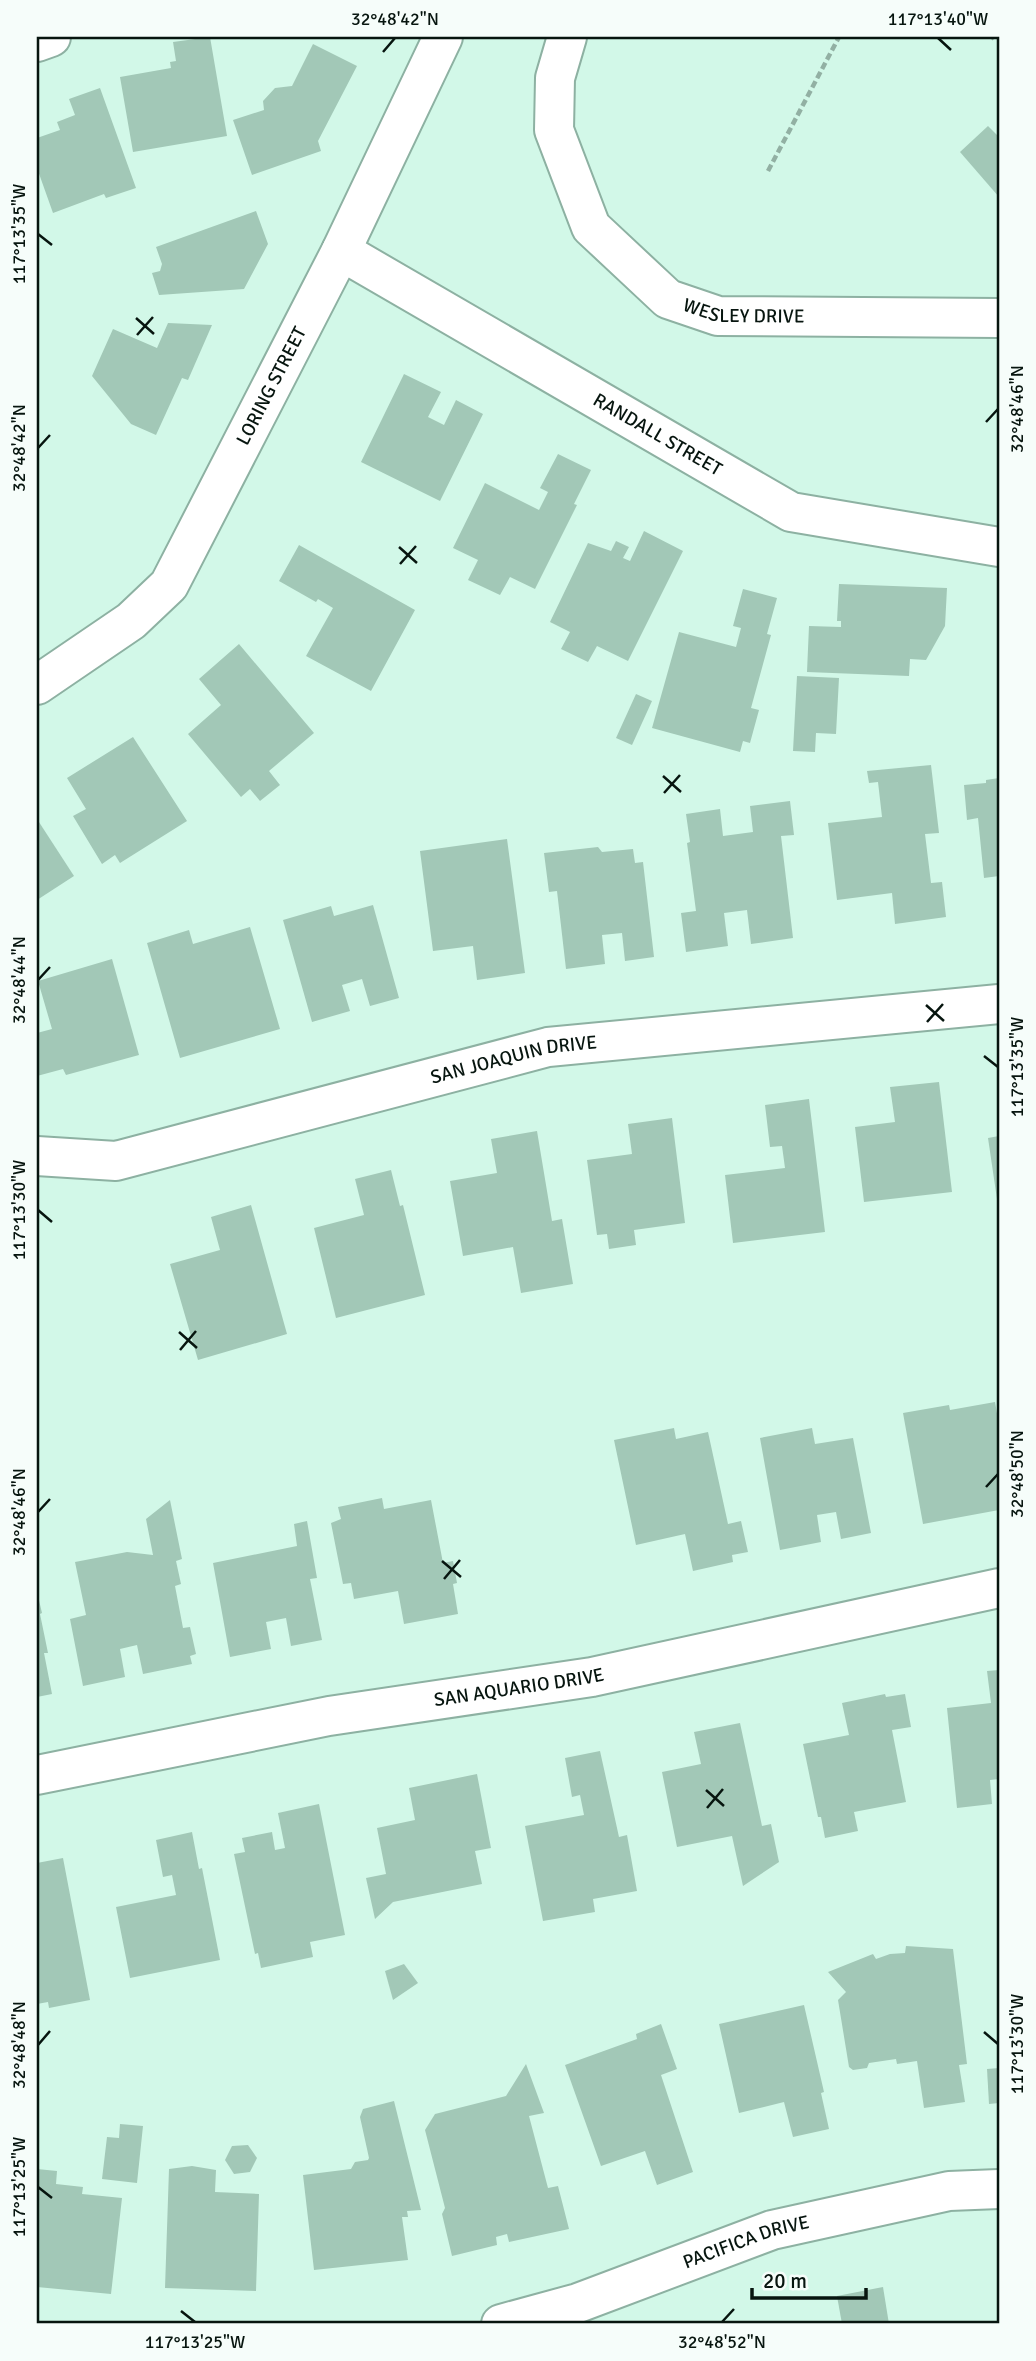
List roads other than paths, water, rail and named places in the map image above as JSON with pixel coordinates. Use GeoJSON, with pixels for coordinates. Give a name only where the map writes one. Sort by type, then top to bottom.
{"type":"FeatureCollection","features":[{"type":"Feature","properties":{"kind":"street"},"geometry":{"type":"LineString","coordinates":[[37,42],[51,37]]}},
{"type":"Feature","properties":{"kind":"street","name":"LORING STREET"},"geometry":{"type":"LineString","coordinates":[[37,685],[131,621],[169,585],[341,251],[443,37]]}},
{"type":"Feature","properties":{"kind":"street","name":"WESLEY DRIVE"},"geometry":{"type":"LineString","coordinates":[[567,37],[555,78],[554,130],[591,227],[668,299],[718,316],[999,318]]}},
{"type":"Feature","properties":{"kind":"street","name":"RANDALL STREET"},"geometry":{"type":"LineString","coordinates":[[341,251],[791,512],[999,547]]}},
{"type":"Feature","properties":{"kind":"street","name":"SAN JOAQUIN DRIVE"},"geometry":{"type":"LineString","coordinates":[[37,1156],[116,1161],[548,1048],[999,1004]]}},
{"type":"Feature","properties":{"kind":"street","name":"SAN AQUARIO DRIVE"},"geometry":{"type":"LineString","coordinates":[[37,1775],[329,1716],[592,1677],[999,1588]]}},
{"type":"Feature","properties":{"kind":"street","name":"PACIFICA DRIVE"},"geometry":{"type":"LineString","coordinates":[[501,2324],[578,2303],[772,2230],[949,2191],[999,2189]]}}]}
